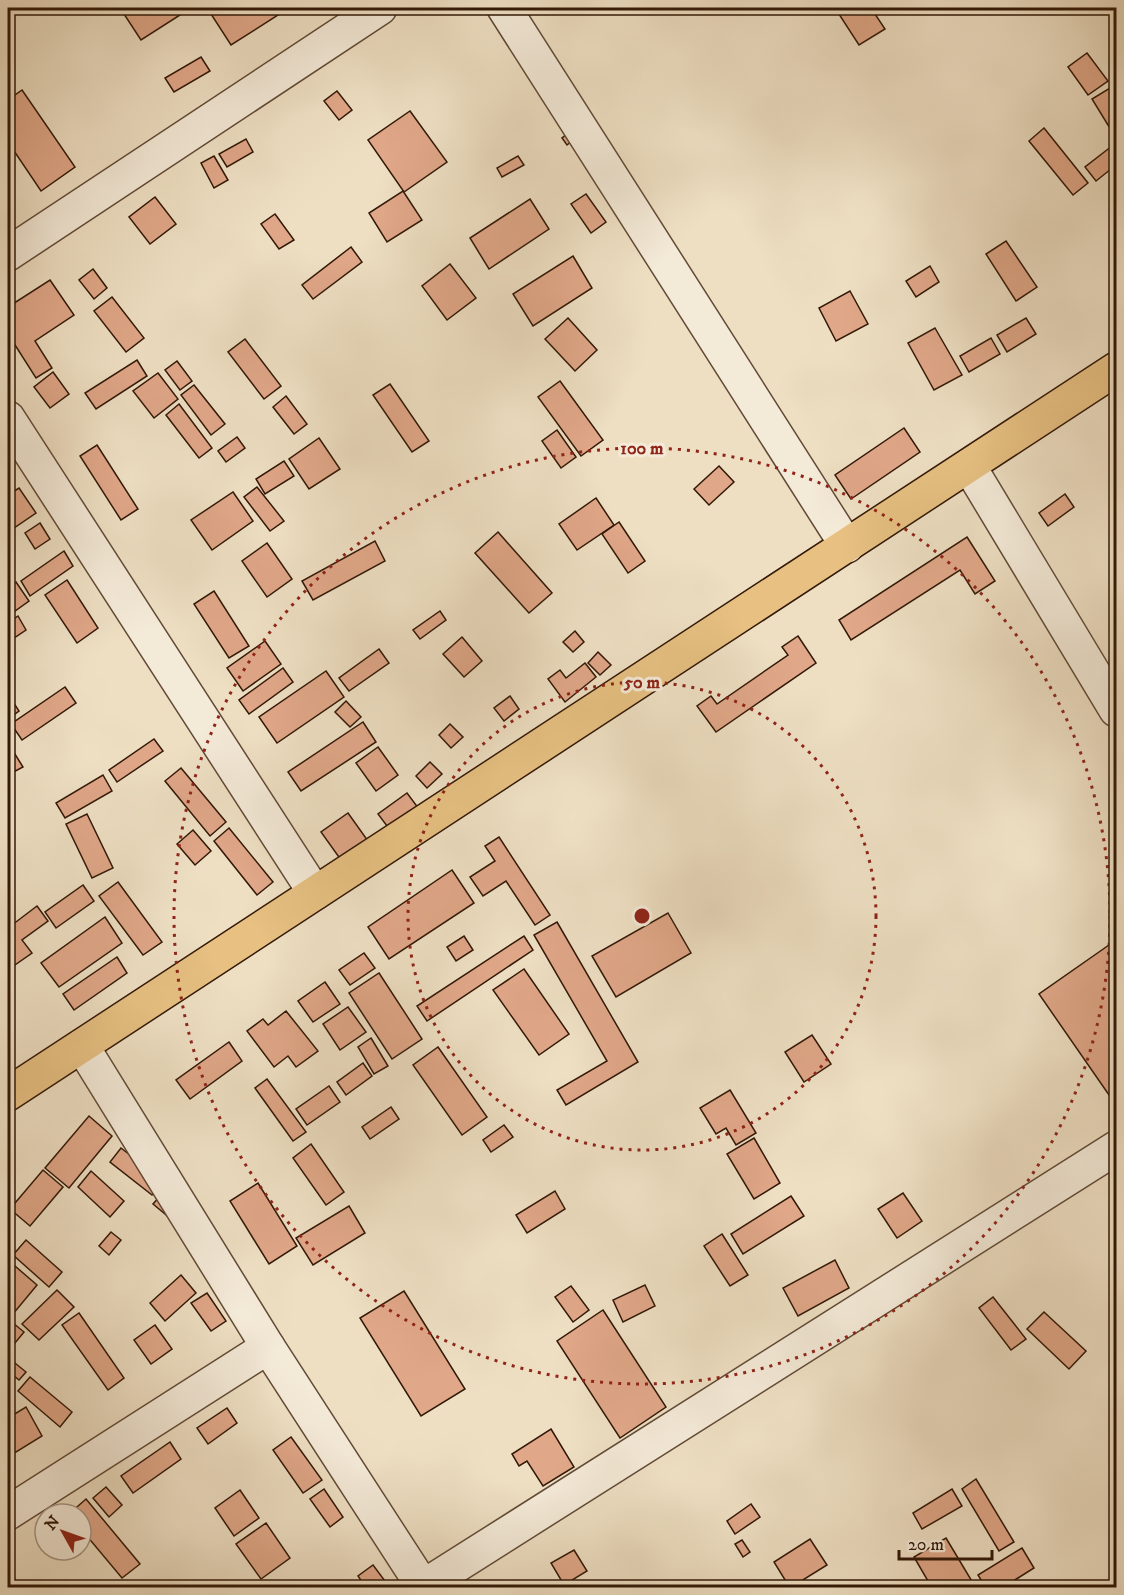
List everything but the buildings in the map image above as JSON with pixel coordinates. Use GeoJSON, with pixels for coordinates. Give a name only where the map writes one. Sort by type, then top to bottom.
{"type":"FeatureCollection","features":[{"type":"Feature","properties":{"kind":"main road"},"geometry":{"type":"LineString","coordinates":[[9,1090],[82,1046],[1116,369]]}},
{"type":"Feature","properties":{"kind":"street"},"geometry":{"type":"LineString","coordinates":[[8,254],[380,8]]}},
{"type":"Feature","properties":{"kind":"street"},"geometry":{"type":"LineString","coordinates":[[504,8],[847,546]]}},
{"type":"Feature","properties":{"kind":"street"},"geometry":{"type":"LineString","coordinates":[[8,418],[315,894]]}},
{"type":"Feature","properties":{"kind":"street"},"geometry":{"type":"LineString","coordinates":[[969,466],[1116,710]]}},
{"type":"Feature","properties":{"kind":"street"},"geometry":{"type":"LineString","coordinates":[[82,1046],[268,1347],[423,1587],[1116,1148]]}},
{"type":"Feature","properties":{"kind":"street"},"geometry":{"type":"LineString","coordinates":[[8,1514],[268,1347]]}}]}
